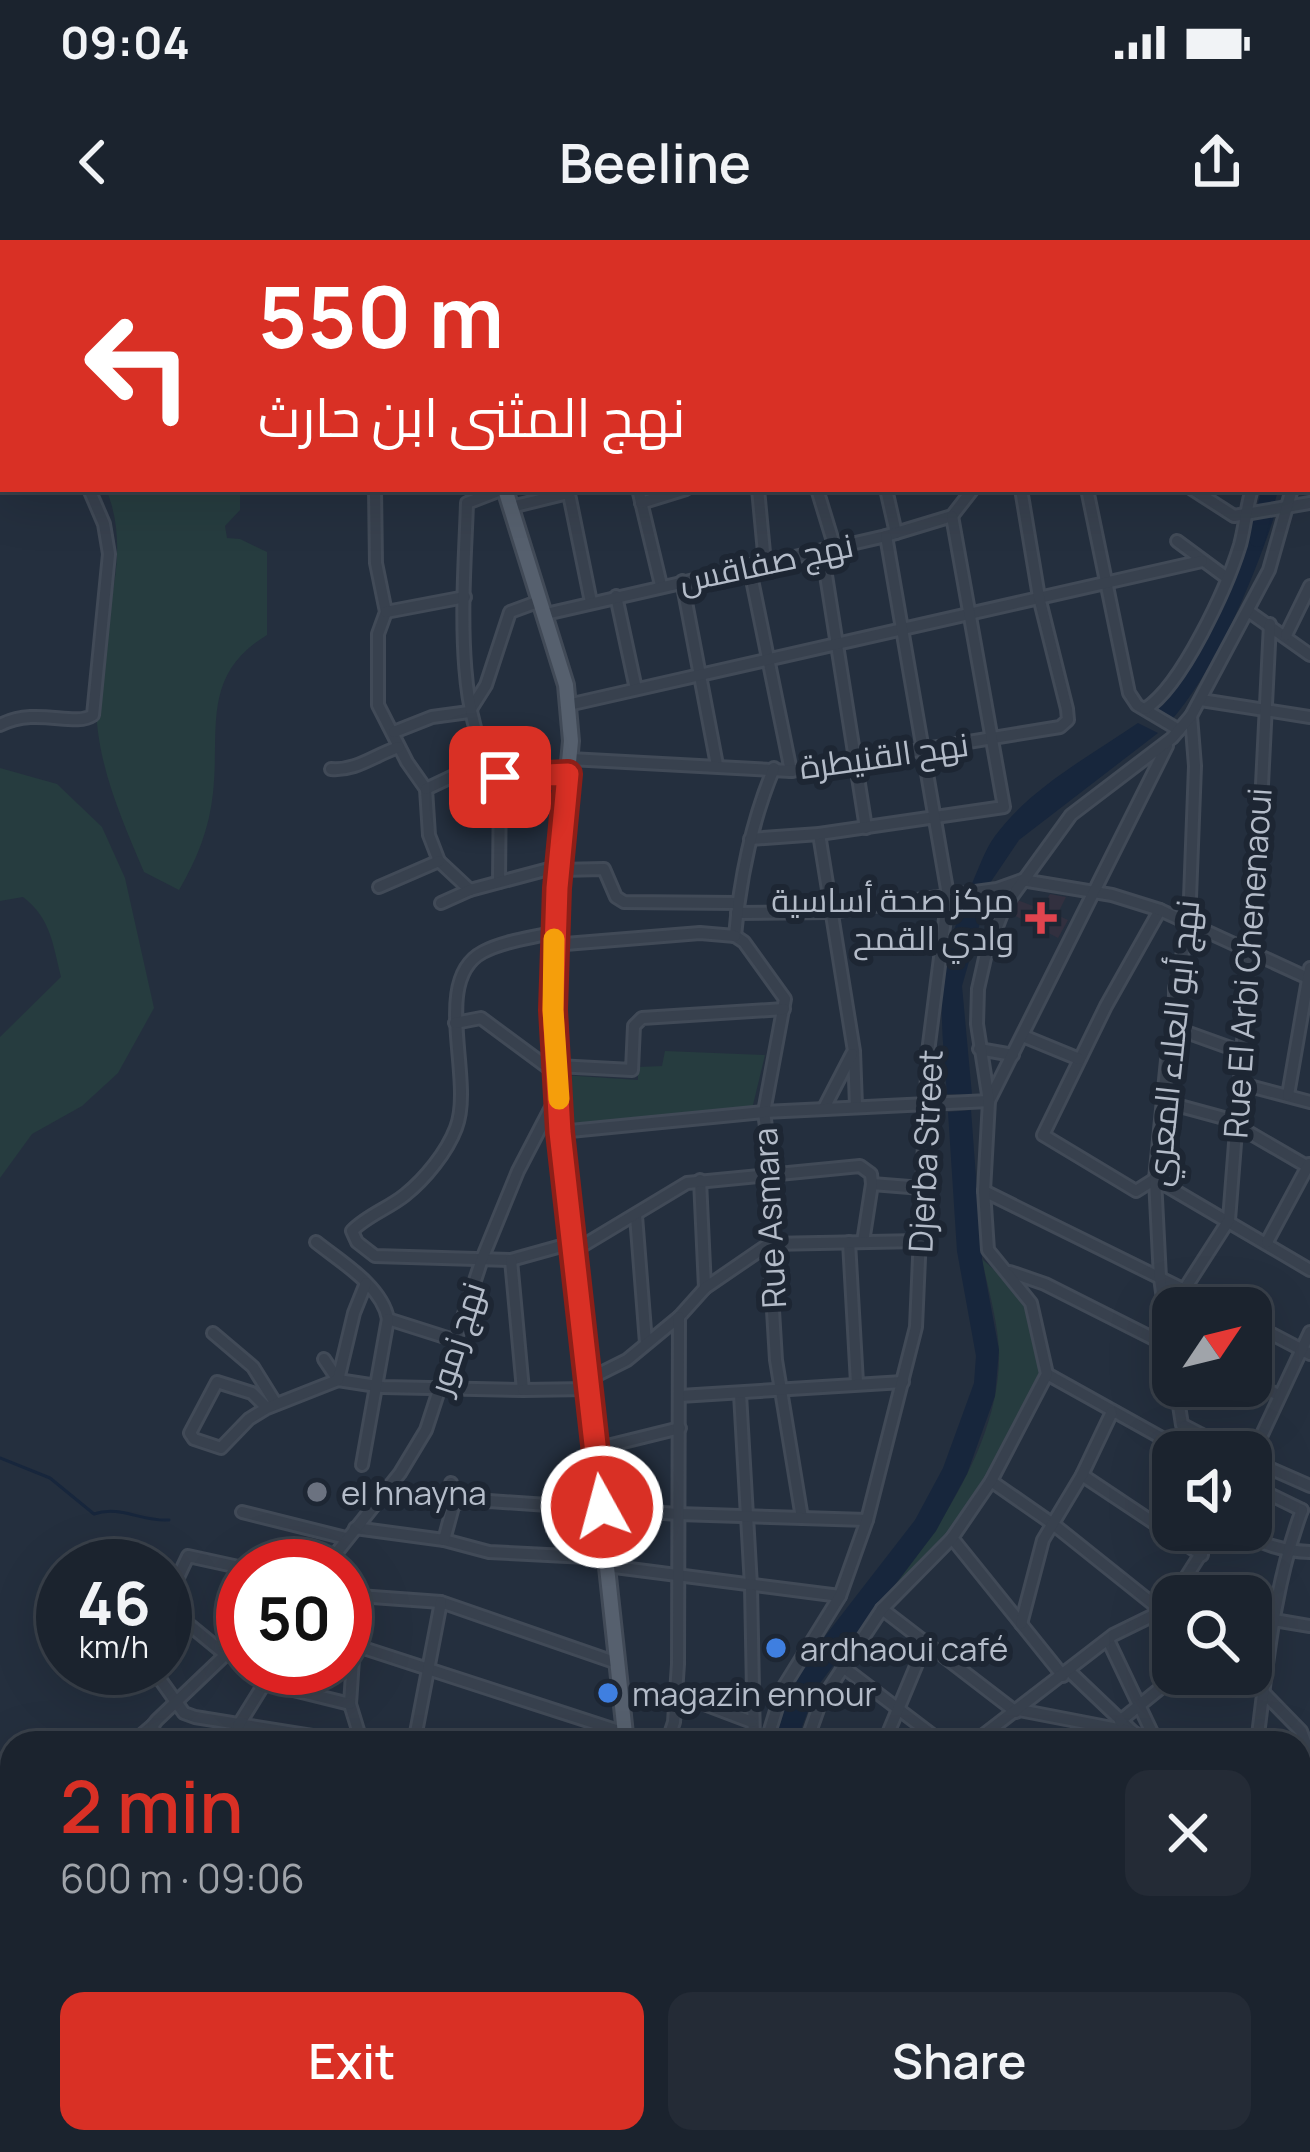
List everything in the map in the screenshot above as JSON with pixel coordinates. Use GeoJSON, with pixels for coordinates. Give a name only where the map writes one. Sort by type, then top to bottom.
{"type":"FeatureCollection","features":[{"type":"Feature","properties":{"kind":"main road"},"geometry":{"type":"LineString","coordinates":[[505,492],[566,685],[568,705],[569,767],[554,939],[560,1132],[625,1731]]}},
{"type":"Feature","properties":{"kind":"street"},"geometry":{"type":"LineString","coordinates":[[0,725],[34,713],[83,721],[93,716],[109,554],[104,524],[89,492]]}},
{"type":"Feature","properties":{"kind":"street"},"geometry":{"type":"LineString","coordinates":[[374,492],[376,563],[386,612],[378,634],[376,693],[399,747],[426,789],[429,835],[440,861],[470,890]]}},
{"type":"Feature","properties":{"kind":"street"},"geometry":{"type":"LineString","coordinates":[[495,492],[467,502],[465,597],[469,712],[485,760],[500,777],[499,882]]}},
{"type":"Feature","properties":{"kind":"street"},"geometry":{"type":"LineString","coordinates":[[511,507],[564,492]]}},
{"type":"Feature","properties":{"kind":"street"},"geometry":{"type":"LineString","coordinates":[[568,492],[591,602]]}},
{"type":"Feature","properties":{"kind":"street"},"geometry":{"type":"LineString","coordinates":[[639,492],[661,585]]}},
{"type":"Feature","properties":{"kind":"street"},"geometry":{"type":"LineString","coordinates":[[641,503],[676,492]]}},
{"type":"Feature","properties":{"kind":"street"},"geometry":{"type":"LineString","coordinates":[[758,492],[765,563]]}},
{"type":"Feature","properties":{"kind":"street"},"geometry":{"type":"LineString","coordinates":[[818,492],[866,828]]}},
{"type":"Feature","properties":{"kind":"street","name":"Djerba Street"},"geometry":{"type":"LineString","coordinates":[[770,1731],[783,1688],[840,1596],[867,1520],[916,1327],[928,1052],[948,896],[903,629],[886,492]]}},
{"type":"Feature","properties":{"kind":"street"},"geometry":{"type":"LineString","coordinates":[[750,838],[819,834],[1004,807],[952,516],[972,492]]}},
{"type":"Feature","properties":{"kind":"street"},"geometry":{"type":"LineString","coordinates":[[1022,492],[1040,597]]}},
{"type":"Feature","properties":{"kind":"street"},"geometry":{"type":"LineString","coordinates":[[1088,492],[1129,694],[1175,731]]}},
{"type":"Feature","properties":{"kind":"street"},"geometry":{"type":"LineString","coordinates":[[1196,492],[1221,510],[1248,515],[1310,503]]}},
{"type":"Feature","properties":{"kind":"street"},"geometry":{"type":"LineString","coordinates":[[1148,711],[1174,683],[1227,578],[1240,546],[1252,492]]}},
{"type":"Feature","properties":{"kind":"street"},"geometry":{"type":"LineString","coordinates":[[810,1731],[821,1701],[882,1609],[952,1538],[991,1481],[1047,1374],[1031,1303],[988,1250],[984,1191],[989,1101],[979,1049],[978,989],[998,921],[1071,815],[1191,716],[1274,560],[1283,506],[1290,492]]}},
{"type":"Feature","properties":{"kind":"street","name":"نهج صفاقس"},"geometry":{"type":"LineString","coordinates":[[543,608],[591,602],[828,549],[952,516]]}},
{"type":"Feature","properties":{"kind":"street"},"geometry":{"type":"LineString","coordinates":[[1177,541],[1227,578]]}},
{"type":"Feature","properties":{"kind":"street"},"geometry":{"type":"LineString","coordinates":[[568,705],[1202,561]]}},
{"type":"Feature","properties":{"kind":"street"},"geometry":{"type":"LineString","coordinates":[[749,565],[791,771]]}},
{"type":"Feature","properties":{"kind":"street"},"geometry":{"type":"LineString","coordinates":[[682,581],[717,765]]}},
{"type":"Feature","properties":{"kind":"street"},"geometry":{"type":"LineString","coordinates":[[1286,635],[1310,586]]}},
{"type":"Feature","properties":{"kind":"street"},"geometry":{"type":"LineString","coordinates":[[616,596],[636,688]]}},
{"type":"Feature","properties":{"kind":"street"},"geometry":{"type":"LineString","coordinates":[[386,612],[465,597]]}},
{"type":"Feature","properties":{"kind":"street","name":"نهح القنيطرة"},"geometry":{"type":"LineString","coordinates":[[500,777],[569,767],[717,765],[791,771],[1060,727],[1068,719],[1040,597]]}},
{"type":"Feature","properties":{"kind":"street"},"geometry":{"type":"LineString","coordinates":[[469,712],[486,685],[508,616],[514,610],[543,608]]}},
{"type":"Feature","properties":{"kind":"street"},"geometry":{"type":"LineString","coordinates":[[1248,611],[1310,655]]}},
{"type":"Feature","properties":{"kind":"street","name":"Rue El Arbi Chenenaoui"},"geometry":{"type":"LineString","coordinates":[[1186,1287],[1229,1220],[1270,624]]}},
{"type":"Feature","properties":{"kind":"street"},"geometry":{"type":"LineString","coordinates":[[1201,700],[1310,717]]}},
{"type":"Feature","properties":{"kind":"street"},"geometry":{"type":"LineString","coordinates":[[394,732],[432,717],[469,712]]}},
{"type":"Feature","properties":{"kind":"street","name":"نهج أبو العلاء المعري"},"geometry":{"type":"LineString","coordinates":[[1162,1287],[1155,1179],[1175,988],[1189,924],[1195,766],[1191,716]]}},
{"type":"Feature","properties":{"kind":"street"},"geometry":{"type":"LineString","coordinates":[[989,1101],[1175,731]]}},
{"type":"Feature","properties":{"kind":"street"},"geometry":{"type":"LineString","coordinates":[[331,769],[351,770],[371,756],[399,747]]}},
{"type":"Feature","properties":{"kind":"street"},"geometry":{"type":"LineString","coordinates":[[426,789],[485,760]]}},
{"type":"Feature","properties":{"kind":"street"},"geometry":{"type":"LineString","coordinates":[[455,1022],[481,1018],[557,1070],[632,1070],[635,1023],[642,1018],[784,1009],[781,989],[736,936],[750,838],[773,768]]}},
{"type":"Feature","properties":{"kind":"street"},"geometry":{"type":"LineString","coordinates":[[819,834],[854,1051],[856,1106]]}},
{"type":"Feature","properties":{"kind":"street"},"geometry":{"type":"LineString","coordinates":[[379,887],[440,861]]}},
{"type":"Feature","properties":{"kind":"street"},"geometry":{"type":"LineString","coordinates":[[442,903],[470,890],[559,868],[604,869],[616,897],[624,902],[830,912],[997,889],[1022,880],[1160,910],[1310,979]]}},
{"type":"Feature","properties":{"kind":"street"},"geometry":{"type":"LineString","coordinates":[[1160,910],[1043,1135],[1136,1191],[1155,1179],[1310,1270]]}},
{"type":"Feature","properties":{"kind":"street"},"geometry":{"type":"LineString","coordinates":[[736,936],[700,932],[554,939],[499,945],[473,958],[460,982],[455,1022],[463,1094],[456,1129],[414,1187],[357,1226],[352,1235],[375,1256],[511,1260],[573,1247],[700,1180],[860,1166],[871,1174],[872,1184],[863,1242]]}},
{"type":"Feature","properties":{"kind":"street"},"geometry":{"type":"LineString","coordinates":[[1288,1095],[1310,968]]}},
{"type":"Feature","properties":{"kind":"street","name":"Rue Asmara"},"geometry":{"type":"LineString","coordinates":[[784,1009],[764,1112],[772,1173],[769,1244],[781,1388],[802,1518]]}},
{"type":"Feature","properties":{"kind":"street"},"geometry":{"type":"LineString","coordinates":[[1174,1028],[1240,1051]]}},
{"type":"Feature","properties":{"kind":"street"},"geometry":{"type":"LineString","coordinates":[[1023,1036],[1079,1059]]}},
{"type":"Feature","properties":{"kind":"street"},"geometry":{"type":"LineString","coordinates":[[979,1049],[1013,1054]]}},
{"type":"Feature","properties":{"kind":"street"},"geometry":{"type":"LineString","coordinates":[[824,1108],[854,1051]]}},
{"type":"Feature","properties":{"kind":"street"},"geometry":{"type":"LineString","coordinates":[[1238,1083],[1310,1102]]}},
{"type":"Feature","properties":{"kind":"street","name":"نهج زمور"},"geometry":{"type":"LineString","coordinates":[[346,1539],[412,1457],[426,1430],[482,1259],[518,1171],[558,1093]]}},
{"type":"Feature","properties":{"kind":"street"},"geometry":{"type":"LineString","coordinates":[[560,1132],[764,1112],[989,1101]]}},
{"type":"Feature","properties":{"kind":"street"},"geometry":{"type":"LineString","coordinates":[[1165,1102],[1206,1110],[1310,1166],[1267,1242]]}},
{"type":"Feature","properties":{"kind":"street"},"geometry":{"type":"LineString","coordinates":[[700,1180],[705,1288]]}},
{"type":"Feature","properties":{"kind":"street"},"geometry":{"type":"LineString","coordinates":[[872,1184],[922,1189]]}},
{"type":"Feature","properties":{"kind":"street"},"geometry":{"type":"LineString","coordinates":[[984,1191],[1178,1287]]}},
{"type":"Feature","properties":{"kind":"street"},"geometry":{"type":"LineString","coordinates":[[636,1216],[646,1343]]}},
{"type":"Feature","properties":{"kind":"street"},"geometry":{"type":"LineString","coordinates":[[271,1406],[252,1393],[217,1382],[190,1433],[194,1439],[221,1448],[249,1419],[271,1406],[338,1380],[375,1387],[524,1390],[588,1385],[679,1317],[705,1288],[769,1244],[920,1241]]}},
{"type":"Feature","properties":{"kind":"street"},"geometry":{"type":"LineString","coordinates":[[316,1242],[366,1283],[386,1307],[388,1319],[362,1465]]}},
{"type":"Feature","properties":{"kind":"street"},"geometry":{"type":"LineString","coordinates":[[849,1242],[857,1383]]}},
{"type":"Feature","properties":{"kind":"street"},"geometry":{"type":"LineString","coordinates":[[511,1260],[524,1390]]}},
{"type":"Feature","properties":{"kind":"street"},"geometry":{"type":"LineString","coordinates":[[1001,1268],[1045,1284],[1152,1338]]}},
{"type":"Feature","properties":{"kind":"street"},"geometry":{"type":"LineString","coordinates":[[338,1380],[366,1283]]}},
{"type":"Feature","properties":{"kind":"street"},"geometry":{"type":"LineString","coordinates":[[670,1731],[678,1694],[679,1317]]}},
{"type":"Feature","properties":{"kind":"street"},"geometry":{"type":"LineString","coordinates":[[388,1319],[454,1340]]}},
{"type":"Feature","properties":{"kind":"street"},"geometry":{"type":"LineString","coordinates":[[1263,1431],[1306,1352],[1310,1332]]}},
{"type":"Feature","properties":{"kind":"street"},"geometry":{"type":"LineString","coordinates":[[213,1333],[253,1367],[271,1406]]}},
{"type":"Feature","properties":{"kind":"street"},"geometry":{"type":"LineString","coordinates":[[1272,1334],[1306,1352]]}},
{"type":"Feature","properties":{"kind":"street"},"geometry":{"type":"LineString","coordinates":[[324,1359],[338,1380]]}},
{"type":"Feature","properties":{"kind":"street"},"geometry":{"type":"LineString","coordinates":[[1047,1374],[1152,1433]]}},
{"type":"Feature","properties":{"kind":"street"},"geometry":{"type":"LineString","coordinates":[[680,1396],[903,1382]]}},
{"type":"Feature","properties":{"kind":"street"},"geometry":{"type":"LineString","coordinates":[[1272,1392],[1279,1395]]}},
{"type":"Feature","properties":{"kind":"street"},"geometry":{"type":"LineString","coordinates":[[740,1394],[751,1586],[753,1731]]}},
{"type":"Feature","properties":{"kind":"street"},"geometry":{"type":"LineString","coordinates":[[1179,1407],[1186,1431]]}},
{"type":"Feature","properties":{"kind":"street"},"geometry":{"type":"LineString","coordinates":[[1021,1624],[1043,1540],[1112,1412]]}},
{"type":"Feature","properties":{"kind":"street"},"geometry":{"type":"LineString","coordinates":[[1182,1425],[1194,1431]]}},
{"type":"Feature","properties":{"kind":"street"},"geometry":{"type":"LineString","coordinates":[[595,1449],[680,1429]]}},
{"type":"Feature","properties":{"kind":"street"},"geometry":{"type":"LineString","coordinates":[[1272,1469],[1310,1486]]}},
{"type":"Feature","properties":{"kind":"street"},"geometry":{"type":"LineString","coordinates":[[1082,1475],[1202,1555]]}},
{"type":"Feature","properties":{"kind":"street"},"geometry":{"type":"LineString","coordinates":[[991,1481],[1053,1524],[1152,1605]]}},
{"type":"Feature","properties":{"kind":"street"},"geometry":{"type":"LineString","coordinates":[[444,1540],[454,1503],[451,1484]]}},
{"type":"Feature","properties":{"kind":"street"},"geometry":{"type":"LineString","coordinates":[[1272,1493],[1306,1507],[1287,1551],[1272,1632]]}},
{"type":"Feature","properties":{"kind":"street"},"geometry":{"type":"LineString","coordinates":[[454,1503],[867,1520]]}},
{"type":"Feature","properties":{"kind":"street"},"geometry":{"type":"LineString","coordinates":[[242,1512],[351,1533],[444,1540],[489,1552],[606,1562],[840,1596]]}},
{"type":"Feature","properties":{"kind":"street"},"geometry":{"type":"LineString","coordinates":[[952,1538],[1066,1674],[1132,1731]]}},
{"type":"Feature","properties":{"kind":"street"},"geometry":{"type":"LineString","coordinates":[[1272,1547],[1310,1552]]}},
{"type":"Feature","properties":{"kind":"street"},"geometry":{"type":"LineString","coordinates":[[1189,1575],[1204,1551]]}},
{"type":"Feature","properties":{"kind":"street"},"geometry":{"type":"LineString","coordinates":[[372,1597],[441,1602],[617,1663]]}},
{"type":"Feature","properties":{"kind":"street"},"geometry":{"type":"LineString","coordinates":[[416,1731],[441,1602]]}},
{"type":"Feature","properties":{"kind":"street"},"geometry":{"type":"LineString","coordinates":[[882,1609],[1017,1711],[1127,1731]]}},
{"type":"Feature","properties":{"kind":"street"},"geometry":{"type":"LineString","coordinates":[[990,1731],[1108,1640],[1152,1616]]}},
{"type":"Feature","properties":{"kind":"street"},"geometry":{"type":"LineString","coordinates":[[1274,1620],[1310,1626]]}},
{"type":"Feature","properties":{"kind":"street"},"geometry":{"type":"LineString","coordinates":[[192,1627],[216,1646]]}},
{"type":"Feature","properties":{"kind":"street"},"geometry":{"type":"LineString","coordinates":[[1108,1640],[1148,1731]]}},
{"type":"Feature","properties":{"kind":"street"},"geometry":{"type":"LineString","coordinates":[[889,1731],[926,1642]]}},
{"type":"Feature","properties":{"kind":"street"},"geometry":{"type":"LineString","coordinates":[[372,1651],[605,1731]]}},
{"type":"Feature","properties":{"kind":"street"},"geometry":{"type":"LineString","coordinates":[[145,1731],[216,1664]]}},
{"type":"Feature","properties":{"kind":"street"},"geometry":{"type":"LineString","coordinates":[[843,1667],[927,1731]]}},
{"type":"Feature","properties":{"kind":"street"},"geometry":{"type":"LineString","coordinates":[[678,1694],[752,1722]]}},
{"type":"Feature","properties":{"kind":"street"},"geometry":{"type":"LineString","coordinates":[[1120,1720],[1152,1694]]}},
{"type":"Feature","properties":{"kind":"street"},"geometry":{"type":"LineString","coordinates":[[171,1695],[184,1713],[195,1717],[275,1731]]}},
{"type":"Feature","properties":{"kind":"street"},"geometry":{"type":"LineString","coordinates":[[238,1726],[258,1695]]}},
{"type":"Feature","properties":{"kind":"street"},"geometry":{"type":"LineString","coordinates":[[314,1695],[350,1704]]}},
{"type":"Feature","properties":{"kind":"street"},"geometry":{"type":"LineString","coordinates":[[350,1695],[356,1731]]}},
{"type":"Feature","properties":{"kind":"street"},"geometry":{"type":"LineString","coordinates":[[1258,1731],[1263,1695]]}},
{"type":"Feature","properties":{"kind":"street"},"geometry":{"type":"LineString","coordinates":[[1266,1695],[1306,1731]]}},
{"type":"Feature","properties":{"kind":"street"},"geometry":{"type":"LineString","coordinates":[[152,1725],[153,1731]]}},
{"type":"Feature","properties":{"kind":"shaded area","name":"مركز صحة أساسية وادي القمح"},"geometry":{"type":"Polygon","coordinates":[[[1050,894],[1066,897],[1057,915],[1068,920],[1058,938],[1008,912],[1015,899],[1041,909],[1050,894]]]}},
{"type":"Feature","properties":{"kind":"green space"},"geometry":{"type":"Polygon","coordinates":[[[107,492],[240,492],[240,510],[225,526],[227,538],[267,552],[267,635],[246,651],[223,685],[209,819],[179,890],[144,872],[111,789],[100,746],[96,702],[116,569],[114,516],[107,492]]]}},
{"type":"Feature","properties":{"kind":"green space"},"geometry":{"type":"Polygon","coordinates":[[[0,768],[57,784],[102,827],[125,878],[154,1008],[118,1073],[82,1106],[32,1134],[0,1178],[0,1037],[61,977],[40,914],[23,897],[0,901],[0,768]]]}},
{"type":"Feature","properties":{"kind":"green space"},"geometry":{"type":"Polygon","coordinates":[[[665,1051],[765,1055],[752,1109],[566,1125],[562,1075],[638,1080],[638,1067],[662,1066],[665,1051]]]}},
{"type":"Feature","properties":{"kind":"green space"},"geometry":{"type":"Polygon","coordinates":[[[982,1259],[1017,1290],[1026,1305],[1041,1366],[1037,1386],[986,1478],[947,1536],[892,1589],[965,1478],[990,1416],[999,1352],[982,1259]]]}},
{"type":"Feature","properties":{"kind":"water"},"geometry":{"type":"Polygon","coordinates":[[[1274,517],[1244,597],[1202,678],[1169,723],[1151,713],[1197,652],[1236,568],[1251,522],[1274,517]]]}},
{"type":"Feature","properties":{"kind":"water"},"geometry":{"type":"Polygon","coordinates":[[[1138,723],[1158,733],[1019,840],[988,886],[970,888],[991,842],[1026,802],[1138,723]]]}},
{"type":"Feature","properties":{"kind":"water"},"geometry":{"type":"Polygon","coordinates":[[[967,902],[986,902],[962,986],[972,1095],[947,1094],[942,1020],[948,948],[967,902]]]}},
{"type":"Feature","properties":{"kind":"water"},"geometry":{"type":"Polygon","coordinates":[[[971,1110],[982,1259],[999,1350],[995,1396],[967,1474],[936,1531],[817,1687],[800,1731],[778,1731],[794,1681],[812,1653],[915,1520],[943,1468],[974,1383],[976,1356],[957,1251],[948,1112],[971,1110]]]}},
{"type":"Feature","properties":{"kind":"waterway"},"geometry":{"type":"LineString","coordinates":[[1257,539],[1269,492]]}},
{"type":"Feature","properties":{"kind":"waterway"},"geometry":{"type":"LineString","coordinates":[[0,1458],[50,1478],[94,1514],[113,1511],[169,1520]]}},
{"type":"Feature","properties":{"kind":"slow traffic"},"geometry":{"type":"LineString","coordinates":[[554,939],[559,1099]]}},
{"type":"Feature","properties":{"kind":"place","name":"مركز صحة أساسية وادي القمح"},"geometry":{"type":"Point","coordinates":[1041,918]}},
{"type":"Feature","properties":{"kind":"place","name":"el hnayna"},"geometry":{"type":"Point","coordinates":[317,1492]}},
{"type":"Feature","properties":{"kind":"place","name":"ardhaoui café"},"geometry":{"type":"Point","coordinates":[776,1648]}},
{"type":"Feature","properties":{"kind":"place","name":"magazin ennour"},"geometry":{"type":"Point","coordinates":[608,1693]}},
{"type":"Feature","properties":{"kind":"route"},"geometry":{"type":"LineString","coordinates":[[500,777],[568,774],[557,888],[553,1010],[560,1132],[602,1507]]}}]}
